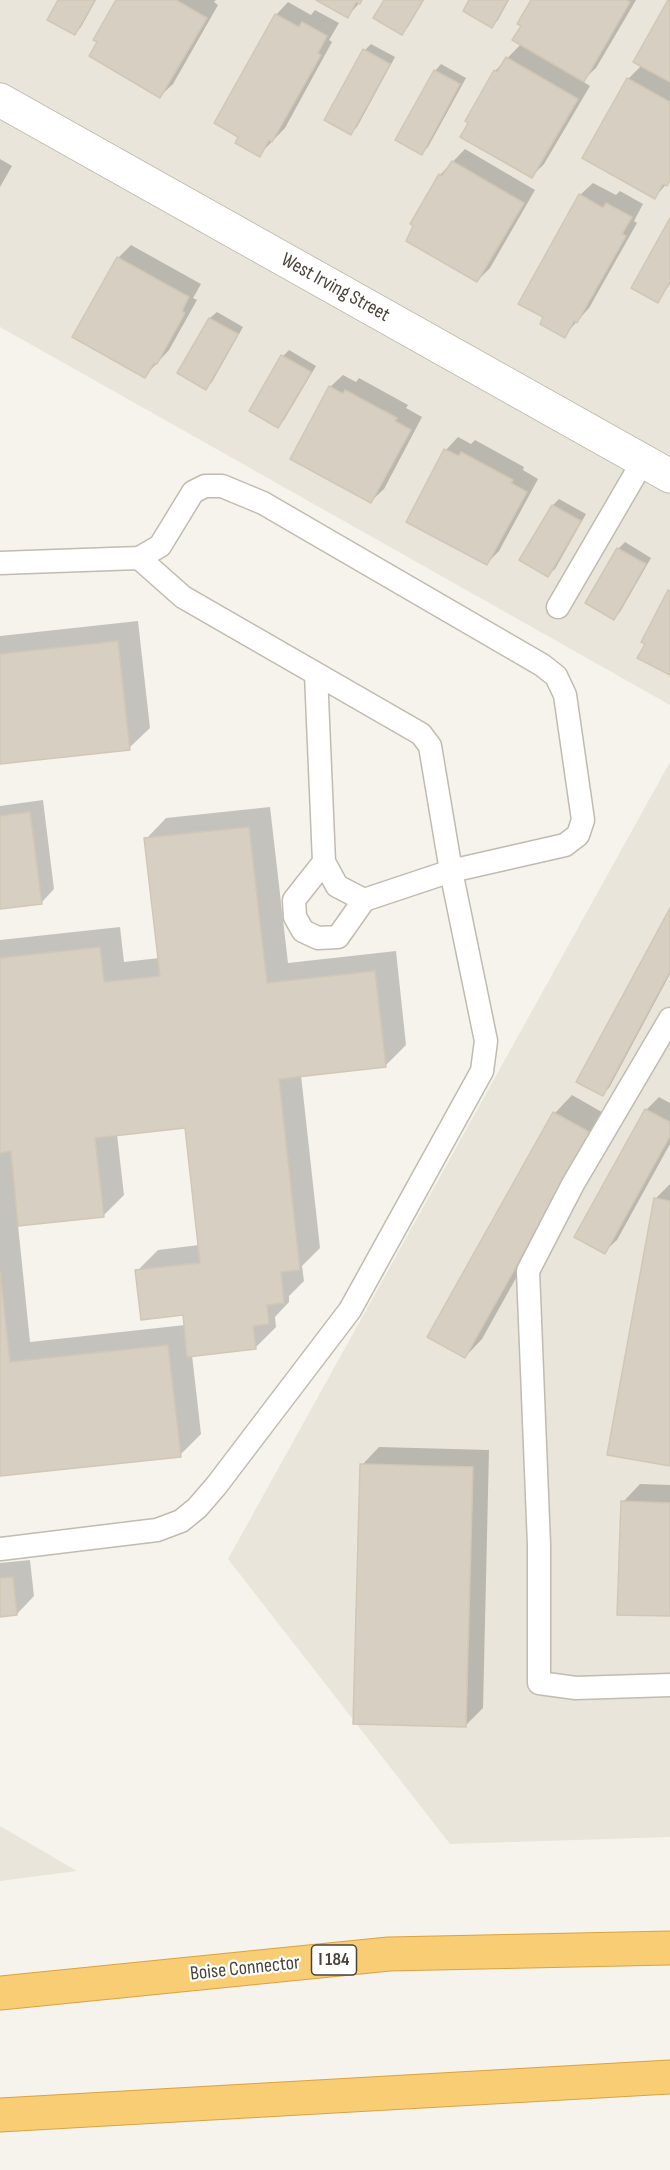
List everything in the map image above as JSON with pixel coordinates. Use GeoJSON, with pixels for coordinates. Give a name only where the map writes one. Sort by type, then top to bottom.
{"type":"FeatureCollection","features":[{"type":"Feature","properties":{"kind":"highway","name":"Boise Connector"},"geometry":{"type":"LineString","coordinates":[[0,1993],[389,1954],[670,1948]]}},
{"type":"Feature","properties":{"kind":"highway"},"geometry":{"type":"LineString","coordinates":[[0,2115],[670,2077]]}},
{"type":"Feature","properties":{"kind":"street","name":"West Irving Street"},"geometry":{"type":"LineString","coordinates":[[0,100],[657,468]]}},
{"type":"Feature","properties":{"kind":"lane"},"geometry":{"type":"LineString","coordinates":[[558,607],[657,468]]}},
{"type":"Feature","properties":{"kind":"lane"},"geometry":{"type":"LineString","coordinates":[[0,563],[139,558],[160,546],[193,492],[205,486],[222,486],[263,503],[542,665],[556,676],[564,695],[582,805],[583,820],[578,835],[565,845],[451,871],[364,900],[338,937],[318,938],[303,931],[295,917],[294,900],[324,862]]}},
{"type":"Feature","properties":{"kind":"lane"},"geometry":{"type":"LineString","coordinates":[[0,1549],[157,1530],[181,1521],[197,1508],[350,1310],[482,1071],[486,1041],[451,871],[430,746],[421,734],[183,597],[139,558]]}},
{"type":"Feature","properties":{"kind":"lane"},"geometry":{"type":"LineString","coordinates":[[316,674],[324,862],[337,886],[364,900]]}},
{"type":"Feature","properties":{"kind":"lane"},"geometry":{"type":"LineString","coordinates":[[670,1019],[573,1184],[528,1271],[539,1545],[539,1683],[576,1688],[670,1685]]}},
{"type":"Feature","properties":{"kind":"shaded area"},"geometry":{"type":"Polygon","coordinates":[[[0,0],[670,0],[670,705],[0,327],[0,0]]]}},
{"type":"Feature","properties":{"kind":"shaded area"},"geometry":{"type":"Polygon","coordinates":[[[670,762],[670,1837],[450,1844],[228,1559],[670,762]]]}},
{"type":"Feature","properties":{"kind":"shaded area"},"geometry":{"type":"Polygon","coordinates":[[[0,1826],[77,1871],[0,1881],[0,1826]]]}},
{"type":"Feature","properties":{"kind":"building"},"geometry":{"type":"Polygon","coordinates":[[[58,0],[95,0],[75,35],[47,20],[58,0]]]}},
{"type":"Feature","properties":{"kind":"building"},"geometry":{"type":"Polygon","coordinates":[[[116,0],[176,0],[207,18],[160,98],[89,56],[97,42],[93,40],[116,0]]]}},
{"type":"Feature","properties":{"kind":"building"},"geometry":{"type":"Polygon","coordinates":[[[316,0],[362,0],[360,4],[356,2],[348,18],[316,0]]]}},
{"type":"Feature","properties":{"kind":"building"},"geometry":{"type":"Polygon","coordinates":[[[384,0],[423,0],[402,35],[373,18],[384,0]]]}},
{"type":"Feature","properties":{"kind":"building"},"geometry":{"type":"Polygon","coordinates":[[[469,0],[508,0],[492,28],[463,11],[469,0]]]}},
{"type":"Feature","properties":{"kind":"building"},"geometry":{"type":"Polygon","coordinates":[[[531,0],[626,0],[630,2],[584,82],[512,40],[521,26],[517,24],[531,0]]]}},
{"type":"Feature","properties":{"kind":"building"},"geometry":{"type":"Polygon","coordinates":[[[670,0],[670,82],[633,62],[670,0]]]}},
{"type":"Feature","properties":{"kind":"building"},"geometry":{"type":"Polygon","coordinates":[[[275,14],[299,27],[302,22],[327,36],[318,53],[321,55],[272,142],[269,140],[260,157],[235,143],[238,137],[214,123],[275,14]]]}},
{"type":"Feature","properties":{"kind":"building"},"geometry":{"type":"Polygon","coordinates":[[[363,49],[390,64],[351,135],[324,120],[363,49]]]}},
{"type":"Feature","properties":{"kind":"building"},"geometry":{"type":"Polygon","coordinates":[[[506,57],[578,99],[532,178],[460,137],[468,123],[465,121],[494,70],[497,72],[506,57]]]}},
{"type":"Feature","properties":{"kind":"building"},"geometry":{"type":"Polygon","coordinates":[[[434,70],[460,84],[422,155],[395,140],[434,70]]]}},
{"type":"Feature","properties":{"kind":"building"},"geometry":{"type":"Polygon","coordinates":[[[627,78],[670,102],[670,180],[667,186],[663,184],[655,199],[582,158],[627,78]]]}},
{"type":"Feature","properties":{"kind":"building"},"geometry":{"type":"Polygon","coordinates":[[[452,161],[524,203],[477,282],[406,241],[413,226],[410,224],[439,174],[442,176],[452,161]]]}},
{"type":"Feature","properties":{"kind":"building"},"geometry":{"type":"Polygon","coordinates":[[[579,194],[603,208],[606,203],[632,217],[622,234],[626,236],[577,323],[574,321],[565,338],[540,324],[543,317],[518,304],[579,194]]]}},
{"type":"Feature","properties":{"kind":"building"},"geometry":{"type":"Polygon","coordinates":[[[670,218],[670,281],[658,303],[631,288],[670,218]]]}},
{"type":"Feature","properties":{"kind":"building"},"geometry":{"type":"Polygon","coordinates":[[[117,257],[189,297],[182,311],[185,313],[157,364],[154,363],[145,378],[72,337],[117,257]]]}},
{"type":"Feature","properties":{"kind":"building"},"geometry":{"type":"Polygon","coordinates":[[[209,318],[238,334],[206,390],[177,373],[209,318]]]}},
{"type":"Feature","properties":{"kind":"building"},"geometry":{"type":"Polygon","coordinates":[[[281,355],[311,372],[278,428],[249,411],[281,355]]]}},
{"type":"Feature","properties":{"kind":"building"},"geometry":{"type":"Polygon","coordinates":[[[329,386],[343,394],[345,390],[397,418],[395,421],[411,430],[371,503],[290,459],[329,386]]]}},
{"type":"Feature","properties":{"kind":"building"},"geometry":{"type":"Polygon","coordinates":[[[444,449],[459,456],[461,452],[513,480],[511,483],[527,492],[487,565],[406,522],[444,449]]]}},
{"type":"Feature","properties":{"kind":"building"},"geometry":{"type":"Polygon","coordinates":[[[552,505],[581,521],[548,577],[519,560],[552,505]]]}},
{"type":"Feature","properties":{"kind":"building"},"geometry":{"type":"Polygon","coordinates":[[[617,548],[646,564],[614,620],[585,603],[617,548]]]}},
{"type":"Feature","properties":{"kind":"building"},"geometry":{"type":"Polygon","coordinates":[[[668,590],[670,591],[670,675],[637,658],[645,644],[641,642],[668,590]]]}},
{"type":"Feature","properties":{"kind":"building"},"geometry":{"type":"Polygon","coordinates":[[[118,641],[130,750],[0,764],[0,654],[118,641]]]}},
{"type":"Feature","properties":{"kind":"building"},"geometry":{"type":"Polygon","coordinates":[[[30,812],[42,904],[0,909],[0,816],[30,812]]]}},
{"type":"Feature","properties":{"kind":"building"},"geometry":{"type":"Polygon","coordinates":[[[249,827],[267,983],[375,971],[386,1067],[279,1079],[300,1270],[281,1272],[284,1303],[267,1305],[269,1324],[253,1326],[256,1349],[187,1357],[183,1315],[141,1320],[135,1270],[200,1263],[185,1128],[95,1138],[104,1217],[18,1226],[11,1151],[0,1153],[0,958],[100,947],[104,982],[160,976],[144,838],[249,827]]]}},
{"type":"Feature","properties":{"kind":"building"},"geometry":{"type":"Polygon","coordinates":[[[670,908],[670,971],[603,1096],[576,1082],[670,908]]]}},
{"type":"Feature","properties":{"kind":"building"},"geometry":{"type":"Polygon","coordinates":[[[645,1109],[670,1122],[670,1136],[605,1254],[574,1237],[645,1109]]]}},
{"type":"Feature","properties":{"kind":"building"},"geometry":{"type":"Polygon","coordinates":[[[553,1112],[591,1133],[465,1358],[427,1337],[553,1112]]]}},
{"type":"Feature","properties":{"kind":"building"},"geometry":{"type":"Polygon","coordinates":[[[654,1198],[670,1201],[670,1466],[607,1455],[654,1198]]]}},
{"type":"Feature","properties":{"kind":"building"},"geometry":{"type":"Polygon","coordinates":[[[0,1271],[10,1362],[168,1345],[181,1457],[0,1476],[0,1271]]]}},
{"type":"Feature","properties":{"kind":"building"},"geometry":{"type":"Polygon","coordinates":[[[360,1464],[473,1467],[466,1727],[353,1724],[360,1464]]]}},
{"type":"Feature","properties":{"kind":"building"},"geometry":{"type":"Polygon","coordinates":[[[621,1501],[670,1503],[670,1616],[617,1615],[621,1501]]]}},
{"type":"Feature","properties":{"kind":"building"},"geometry":{"type":"Polygon","coordinates":[[[13,1577],[17,1615],[0,1617],[0,1578],[13,1577]]]}}]}
